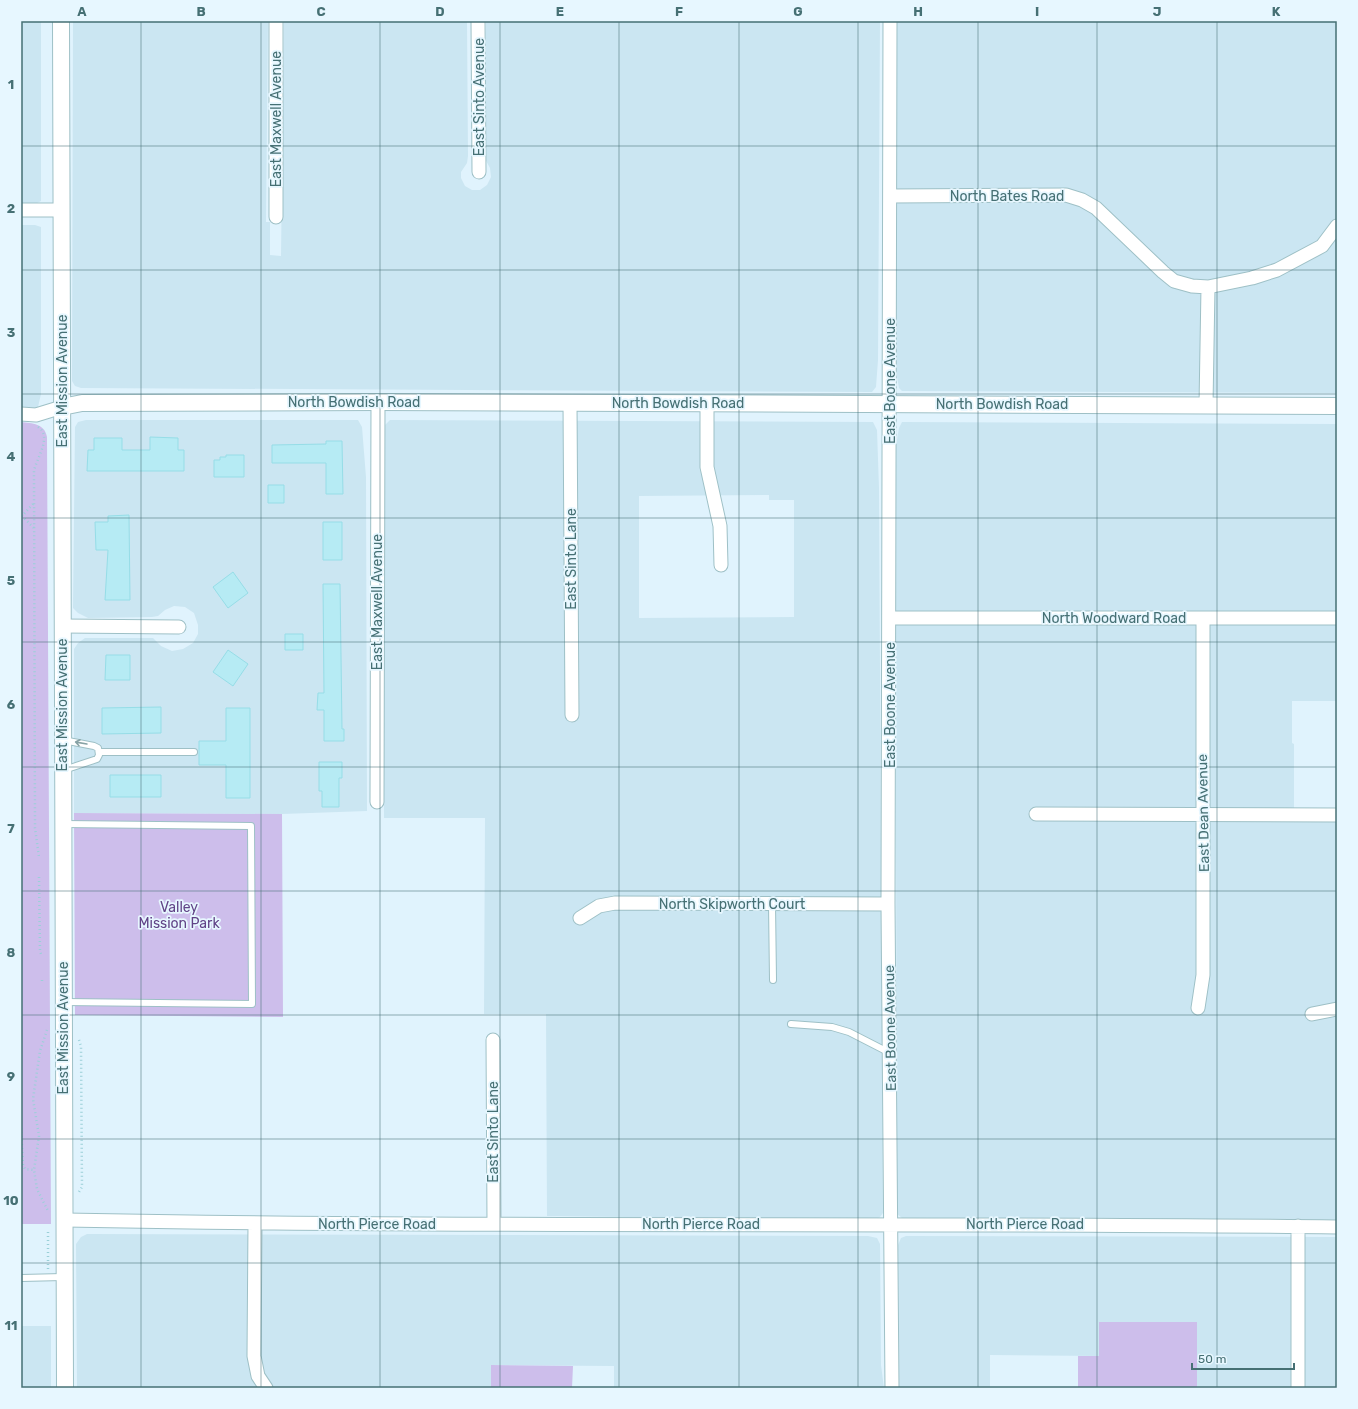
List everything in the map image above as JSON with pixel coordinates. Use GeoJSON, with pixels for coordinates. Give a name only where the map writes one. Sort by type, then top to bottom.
{"type":"FeatureCollection","features":[{"type":"Feature","properties":{"kind":"street","name":"East Mission Avenue"},"geometry":{"type":"LineString","coordinates":[[61,21],[62,824],[65,1388]]}},
{"type":"Feature","properties":{"kind":"street","name":"East Maxwell Avenue"},"geometry":{"type":"LineString","coordinates":[[276,21],[276,217]]}},
{"type":"Feature","properties":{"kind":"street","name":"East Sinto Avenue"},"geometry":{"type":"LineString","coordinates":[[478,21],[479,172]]}},
{"type":"Feature","properties":{"kind":"street","name":"East Boone Avenue"},"geometry":{"type":"LineString","coordinates":[[890,21],[890,618],[888,904],[892,1224],[892,1388]]}},
{"type":"Feature","properties":{"kind":"street","name":"North Bates Road"},"geometry":{"type":"LineString","coordinates":[[890,196],[1066,195],[1082,200],[1096,208],[1174,281],[1192,286],[1208,287],[1252,278],[1277,270],[1322,246],[1337,226]]}},
{"type":"Feature","properties":{"kind":"street"},"geometry":{"type":"LineString","coordinates":[[21,210],[62,210]]}},
{"type":"Feature","properties":{"kind":"street"},"geometry":{"type":"LineString","coordinates":[[1206,405],[1208,287]]}},
{"type":"Feature","properties":{"kind":"street","name":"East Maxwell Avenue"},"geometry":{"type":"LineString","coordinates":[[377,802],[378,402]]}},
{"type":"Feature","properties":{"kind":"street","name":"North Bowdish Road"},"geometry":{"type":"LineString","coordinates":[[21,414],[36,414],[82,403],[378,402],[1337,406]]}},
{"type":"Feature","properties":{"kind":"street","name":"East Sinto Lane"},"geometry":{"type":"LineString","coordinates":[[570,403],[572,715]]}},
{"type":"Feature","properties":{"kind":"street"},"geometry":{"type":"LineString","coordinates":[[707,404],[707,467],[720,526],[721,565]]}},
{"type":"Feature","properties":{"kind":"street","name":"North Woodward Road"},"geometry":{"type":"LineString","coordinates":[[890,618],[1337,618]]}},
{"type":"Feature","properties":{"kind":"street","name":"East Dean Avenue"},"geometry":{"type":"LineString","coordinates":[[1198,1008],[1203,975],[1203,618]]}},
{"type":"Feature","properties":{"kind":"street"},"geometry":{"type":"LineString","coordinates":[[62,626],[179,627]]}},
{"type":"Feature","properties":{"kind":"street"},"geometry":{"type":"LineString","coordinates":[[1036,814],[1337,815]]}},
{"type":"Feature","properties":{"kind":"street","name":"North Skipworth Court"},"geometry":{"type":"LineString","coordinates":[[580,918],[599,906],[615,904],[888,904]]}},
{"type":"Feature","properties":{"kind":"street"},"geometry":{"type":"LineString","coordinates":[[1312,1014],[1337,1009]]}},
{"type":"Feature","properties":{"kind":"street","name":"East Sinto Lane"},"geometry":{"type":"LineString","coordinates":[[493,1040],[494,1224]]}},
{"type":"Feature","properties":{"kind":"street","name":"North Pierce Road"},"geometry":{"type":"LineString","coordinates":[[64,1220],[256,1224],[1337,1226]]}},
{"type":"Feature","properties":{"kind":"street"},"geometry":{"type":"LineString","coordinates":[[256,1224],[254,1356],[258,1376],[266,1388]]}},
{"type":"Feature","properties":{"kind":"street"},"geometry":{"type":"LineString","coordinates":[[1298,1226],[1298,1388]]}},
{"type":"Feature","properties":{"kind":"lane"},"geometry":{"type":"LineString","coordinates":[[62,740],[94,746],[98,748],[99,752],[97,759],[62,771]]}},
{"type":"Feature","properties":{"kind":"lane"},"geometry":{"type":"LineString","coordinates":[[99,752],[194,752]]}},
{"type":"Feature","properties":{"kind":"lane"},"geometry":{"type":"LineString","coordinates":[[62,824],[251,826],[252,1004],[63,1002]]}},
{"type":"Feature","properties":{"kind":"lane"},"geometry":{"type":"LineString","coordinates":[[772,904],[772,980]]}},
{"type":"Feature","properties":{"kind":"lane"},"geometry":{"type":"LineString","coordinates":[[791,1024],[832,1027],[849,1032],[890,1053]]}},
{"type":"Feature","properties":{"kind":"lane"},"geometry":{"type":"LineString","coordinates":[[21,1278],[65,1277]]}},
{"type":"Feature","properties":{"kind":"path"},"geometry":{"type":"LineString","coordinates":[[36,414],[36,427],[42,431],[45,439],[35,465],[34,503],[35,828],[39,857]]}},
{"type":"Feature","properties":{"kind":"path"},"geometry":{"type":"LineString","coordinates":[[34,503],[22,516],[34,528]]}},
{"type":"Feature","properties":{"kind":"path"},"geometry":{"type":"LineString","coordinates":[[39,877],[40,951],[42,954]]}},
{"type":"Feature","properties":{"kind":"path"},"geometry":{"type":"LineString","coordinates":[[47,1030],[40,1051],[33,1098],[39,1136],[34,1170],[37,1189],[48,1210],[48,1218]]}},
{"type":"Feature","properties":{"kind":"path"},"geometry":{"type":"LineString","coordinates":[[21,1128],[24,1169],[34,1170]]}},
{"type":"Feature","properties":{"kind":"path"},"geometry":{"type":"LineString","coordinates":[[48,1225],[48,1278]]}},
{"type":"Feature","properties":{"kind":"shaded area"},"geometry":{"type":"Polygon","coordinates":[[[21,21],[41,21],[41,201],[35,204],[21,204],[21,21]]]}},
{"type":"Feature","properties":{"kind":"shaded area"},"geometry":{"type":"Polygon","coordinates":[[[73,21],[268,21],[266,222],[270,222],[270,255],[281,256],[284,21],[467,21],[468,156],[467,163],[461,172],[461,178],[465,186],[472,190],[480,190],[487,185],[491,177],[490,168],[484,157],[486,21],[880,21],[878,360],[876,387],[872,392],[81,388],[75,386],[72,381],[73,21]]]}},
{"type":"Feature","properties":{"kind":"shaded area"},"geometry":{"type":"Polygon","coordinates":[[[895,21],[1337,21],[1337,393],[902,391],[899,388],[894,359],[895,21]]]}},
{"type":"Feature","properties":{"kind":"shaded area"},"geometry":{"type":"Polygon","coordinates":[[[21,225],[35,225],[41,227],[41,394],[38,407],[35,408],[21,408],[21,225]]]}},
{"type":"Feature","properties":{"kind":"shaded area"},"geometry":{"type":"Polygon","coordinates":[[[86,420],[358,420],[362,427],[366,477],[367,811],[282,814],[74,813],[74,649],[78,643],[85,638],[153,638],[161,646],[172,651],[183,649],[193,643],[198,634],[198,625],[194,613],[185,607],[174,606],[165,610],[158,616],[152,617],[88,618],[78,613],[73,608],[75,427],[78,422],[86,420]]]}},
{"type":"Feature","properties":{"kind":"shaded area"},"geometry":{"type":"Polygon","coordinates":[[[390,420],[873,422],[877,430],[879,488],[883,1213],[880,1217],[874,1220],[547,1216],[546,1014],[484,1014],[485,818],[384,818],[382,443],[385,425],[390,420]],[[769,495],[639,496],[639,618],[794,617],[794,500],[769,500],[769,495]]]}},
{"type":"Feature","properties":{"kind":"shaded area"},"geometry":{"type":"Polygon","coordinates":[[[902,422],[1337,424],[1337,701],[1292,701],[1292,743],[1294,744],[1294,809],[1337,809],[1337,1222],[910,1221],[897,1214],[895,451],[899,428],[902,422]]]}},
{"type":"Feature","properties":{"kind":"shaded area"},"geometry":{"type":"Polygon","coordinates":[[[87,1234],[868,1236],[877,1238],[880,1244],[881,1365],[884,1388],[614,1388],[614,1366],[491,1365],[491,1388],[77,1388],[76,1244],[81,1237],[87,1234]]]}},
{"type":"Feature","properties":{"kind":"shaded area"},"geometry":{"type":"Polygon","coordinates":[[[906,1236],[1337,1237],[1337,1388],[1197,1388],[1197,1322],[1100,1322],[1099,1356],[990,1355],[990,1388],[899,1388],[898,1245],[901,1238],[906,1236]]]}},
{"type":"Feature","properties":{"kind":"shaded area"},"geometry":{"type":"Polygon","coordinates":[[[21,1326],[51,1326],[51,1388],[21,1388],[21,1326]]]}},
{"type":"Feature","properties":{"kind":"green space"},"geometry":{"type":"Polygon","coordinates":[[[21,422],[34,424],[41,427],[44,429],[47,437],[51,1224],[21,1224],[21,422]]]}},
{"type":"Feature","properties":{"kind":"green space","name":"Valley Mission Park"},"geometry":{"type":"Polygon","coordinates":[[[74,813],[282,814],[283,1017],[75,1015],[74,813]]]}},
{"type":"Feature","properties":{"kind":"green space"},"geometry":{"type":"Polygon","coordinates":[[[1099,1322],[1197,1322],[1197,1388],[1078,1388],[1078,1356],[1099,1356],[1099,1322]]]}},
{"type":"Feature","properties":{"kind":"green space"},"geometry":{"type":"Polygon","coordinates":[[[491,1365],[573,1366],[572,1388],[491,1388],[491,1365]]]}},
{"type":"Feature","properties":{"kind":"building"},"geometry":{"type":"Polygon","coordinates":[[[150,437],[178,438],[178,450],[184,450],[184,471],[87,471],[88,450],[94,450],[94,438],[122,438],[122,450],[150,450],[150,437]]]}},
{"type":"Feature","properties":{"kind":"building"},"geometry":{"type":"Polygon","coordinates":[[[326,441],[342,441],[343,494],[326,494],[326,463],[272,463],[272,445],[326,444],[326,441]]]}},
{"type":"Feature","properties":{"kind":"building"},"geometry":{"type":"Polygon","coordinates":[[[226,455],[244,455],[244,477],[214,477],[214,460],[220,460],[220,457],[226,457],[226,455]]]}},
{"type":"Feature","properties":{"kind":"building"},"geometry":{"type":"Polygon","coordinates":[[[268,485],[284,485],[284,503],[268,503],[268,485]]]}},
{"type":"Feature","properties":{"kind":"building"},"geometry":{"type":"Polygon","coordinates":[[[129,515],[130,600],[105,600],[108,550],[96,550],[95,522],[108,522],[108,516],[129,515]]]}},
{"type":"Feature","properties":{"kind":"building"},"geometry":{"type":"Polygon","coordinates":[[[323,522],[342,522],[342,560],[323,560],[323,522]]]}},
{"type":"Feature","properties":{"kind":"building"},"geometry":{"type":"Polygon","coordinates":[[[233,572],[248,593],[228,608],[213,587],[233,572]]]}},
{"type":"Feature","properties":{"kind":"building"},"geometry":{"type":"Polygon","coordinates":[[[323,584],[340,584],[342,729],[344,729],[344,741],[324,741],[324,710],[317,710],[318,693],[324,693],[323,584]]]}},
{"type":"Feature","properties":{"kind":"building"},"geometry":{"type":"Polygon","coordinates":[[[285,634],[303,634],[303,650],[285,650],[285,634]]]}},
{"type":"Feature","properties":{"kind":"building"},"geometry":{"type":"Polygon","coordinates":[[[228,650],[248,664],[233,686],[213,672],[228,650]]]}},
{"type":"Feature","properties":{"kind":"building"},"geometry":{"type":"Polygon","coordinates":[[[106,655],[130,655],[130,680],[105,680],[106,655]]]}},
{"type":"Feature","properties":{"kind":"building"},"geometry":{"type":"Polygon","coordinates":[[[161,707],[161,733],[102,734],[102,708],[161,707]]]}},
{"type":"Feature","properties":{"kind":"building"},"geometry":{"type":"Polygon","coordinates":[[[226,708],[250,708],[250,798],[226,798],[226,765],[199,765],[199,741],[226,741],[226,708]]]}},
{"type":"Feature","properties":{"kind":"building"},"geometry":{"type":"Polygon","coordinates":[[[319,762],[342,762],[342,778],[339,778],[339,807],[322,807],[322,791],[319,791],[319,762]]]}},
{"type":"Feature","properties":{"kind":"building"},"geometry":{"type":"Polygon","coordinates":[[[110,775],[161,775],[161,797],[110,797],[110,775]]]}}]}
